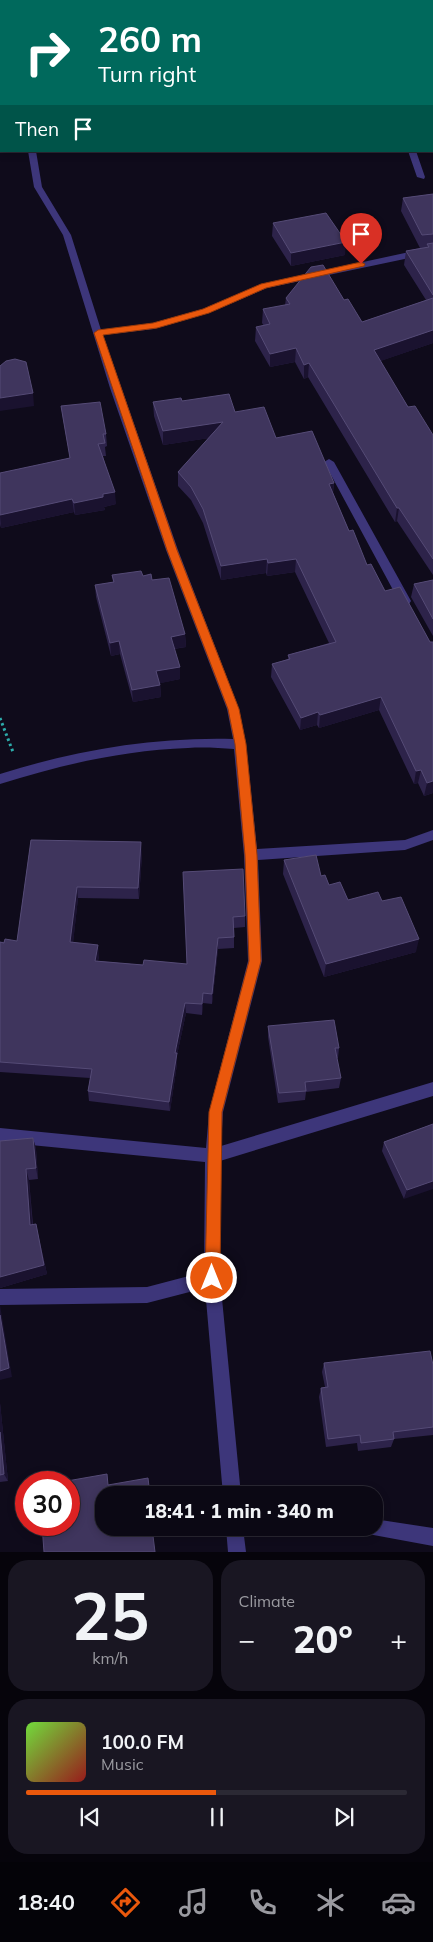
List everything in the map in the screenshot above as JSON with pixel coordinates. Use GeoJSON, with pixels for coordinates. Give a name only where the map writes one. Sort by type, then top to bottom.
{"type":"FeatureCollection","features":[{"type":"Feature","properties":{"kind":"street"},"geometry":{"type":"LineString","coordinates":[[32,152],[38,187],[67,235],[98,333],[172,550],[233,709],[240,744],[251,855],[255,961],[216,1112],[213,1156],[212,1278],[231,1486]]}},
{"type":"Feature","properties":{"kind":"street"},"geometry":{"type":"LineString","coordinates":[[412,152],[421,177]]}},
{"type":"Feature","properties":{"kind":"street"},"geometry":{"type":"LineString","coordinates":[[98,333],[154,326],[206,311],[264,286],[365,264],[433,252]]}},
{"type":"Feature","properties":{"kind":"street"},"geometry":{"type":"LineString","coordinates":[[329,462],[409,608]]}},
{"type":"Feature","properties":{"kind":"street"},"geometry":{"type":"LineString","coordinates":[[0,779],[20,772],[96,756],[172,743],[240,744]]}},
{"type":"Feature","properties":{"kind":"street"},"geometry":{"type":"LineString","coordinates":[[251,855],[405,845],[433,836]]}},
{"type":"Feature","properties":{"kind":"street"},"geometry":{"type":"LineString","coordinates":[[0,1135],[213,1156],[433,1089]]}},
{"type":"Feature","properties":{"kind":"street"},"geometry":{"type":"LineString","coordinates":[[0,1297],[147,1295],[212,1278]]}},
{"type":"Feature","properties":{"kind":"street"},"geometry":{"type":"LineString","coordinates":[[383,1529],[433,1537]]}},
{"type":"Feature","properties":{"kind":"street"},"geometry":{"type":"LineString","coordinates":[[236,1536],[237,1552]]}},
{"type":"Feature","properties":{"kind":"path"},"geometry":{"type":"LineString","coordinates":[[0,718],[20,772]]}},
{"type":"Feature","properties":{"kind":"building"},"geometry":{"type":"Polygon","coordinates":[[[433,194],[433,234],[422,235],[403,198],[433,194]]]}},
{"type":"Feature","properties":{"kind":"building"},"geometry":{"type":"Polygon","coordinates":[[[326,213],[346,242],[291,253],[273,223],[326,213]]]}},
{"type":"Feature","properties":{"kind":"building"},"geometry":{"type":"Polygon","coordinates":[[[433,243],[433,295],[406,251],[429,247],[427,244],[433,243]]]}},
{"type":"Feature","properties":{"kind":"building"},"geometry":{"type":"Polygon","coordinates":[[[323,265],[344,300],[348,299],[362,322],[433,298],[433,330],[374,350],[408,407],[415,406],[433,435],[433,559],[399,508],[397,508],[309,363],[304,365],[296,348],[270,354],[256,327],[270,324],[263,309],[290,304],[286,298],[311,267],[323,265]]]}},
{"type":"Feature","properties":{"kind":"building"},"geometry":{"type":"Polygon","coordinates":[[[15,359],[26,362],[33,393],[0,398],[0,366],[6,361],[15,359]]]}},
{"type":"Feature","properties":{"kind":"building"},"geometry":{"type":"Polygon","coordinates":[[[229,394],[235,412],[264,407],[276,438],[312,431],[334,483],[329,484],[349,531],[353,530],[367,565],[371,564],[385,591],[400,587],[430,642],[433,642],[433,781],[427,783],[421,770],[416,771],[381,697],[320,715],[318,712],[301,718],[272,664],[290,659],[288,655],[336,642],[296,559],[268,563],[267,559],[221,566],[203,509],[191,487],[178,472],[223,422],[163,431],[153,402],[181,398],[182,401],[229,394]]]}},
{"type":"Feature","properties":{"kind":"building"},"geometry":{"type":"Polygon","coordinates":[[[100,402],[106,434],[103,434],[105,443],[98,444],[115,492],[103,494],[103,497],[74,503],[72,499],[0,515],[0,473],[70,458],[61,406],[100,402]]]}},
{"type":"Feature","properties":{"kind":"building"},"geometry":{"type":"Polygon","coordinates":[[[141,571],[143,576],[151,574],[152,580],[169,578],[185,634],[171,637],[180,667],[156,671],[160,685],[132,690],[119,641],[110,643],[95,585],[114,582],[112,575],[141,571]]]}},
{"type":"Feature","properties":{"kind":"building"},"geometry":{"type":"Polygon","coordinates":[[[433,580],[433,619],[414,584],[433,580]]]}},
{"type":"Feature","properties":{"kind":"building"},"geometry":{"type":"Polygon","coordinates":[[[31,840],[141,842],[138,888],[77,887],[70,942],[98,945],[95,961],[143,965],[144,960],[187,964],[183,872],[243,869],[245,916],[233,917],[234,937],[218,938],[212,994],[203,993],[202,1004],[185,1003],[175,1053],[177,1053],[169,1102],[88,1091],[92,1069],[0,1062],[0,942],[4,943],[5,939],[17,941],[31,840]]]}},
{"type":"Feature","properties":{"kind":"building"},"geometry":{"type":"Polygon","coordinates":[[[316,855],[321,876],[325,875],[329,885],[340,882],[348,900],[378,892],[382,901],[401,897],[419,939],[326,964],[284,860],[316,855]]]}},
{"type":"Feature","properties":{"kind":"building"},"geometry":{"type":"Polygon","coordinates":[[[334,1020],[339,1048],[335,1048],[341,1078],[305,1082],[306,1091],[279,1093],[268,1026],[334,1020]]]}},
{"type":"Feature","properties":{"kind":"building"},"geometry":{"type":"Polygon","coordinates":[[[433,1124],[433,1181],[407,1190],[384,1142],[433,1124]]]}},
{"type":"Feature","properties":{"kind":"building"},"geometry":{"type":"Polygon","coordinates":[[[33,1138],[36,1168],[26,1169],[30,1225],[36,1224],[44,1265],[0,1277],[0,1141],[33,1138]]]}},
{"type":"Feature","properties":{"kind":"building"},"geometry":{"type":"Polygon","coordinates":[[[0,1315],[9,1368],[0,1371],[0,1315]]]}},
{"type":"Feature","properties":{"kind":"building"},"geometry":{"type":"Polygon","coordinates":[[[430,1351],[433,1365],[433,1427],[393,1432],[394,1439],[361,1443],[360,1435],[328,1439],[321,1388],[328,1387],[324,1363],[430,1351]]]}},
{"type":"Feature","properties":{"kind":"building"},"geometry":{"type":"Polygon","coordinates":[[[0,1432],[4,1474],[0,1475],[0,1432]]]}},
{"type":"Feature","properties":{"kind":"building"},"geometry":{"type":"Polygon","coordinates":[[[107,1474],[108,1485],[148,1478],[149,1486],[95,1486],[95,1536],[153,1536],[155,1552],[44,1552],[43,1536],[80,1536],[80,1479],[107,1474]]]}},
{"type":"Feature","properties":{"kind":"route"},"geometry":{"type":"LineString","coordinates":[[212,1278],[213,1156],[216,1112],[255,961],[251,855],[240,744],[233,709],[172,550],[115,388],[98,333],[154,326],[206,311],[264,286],[361,264]]}}]}
